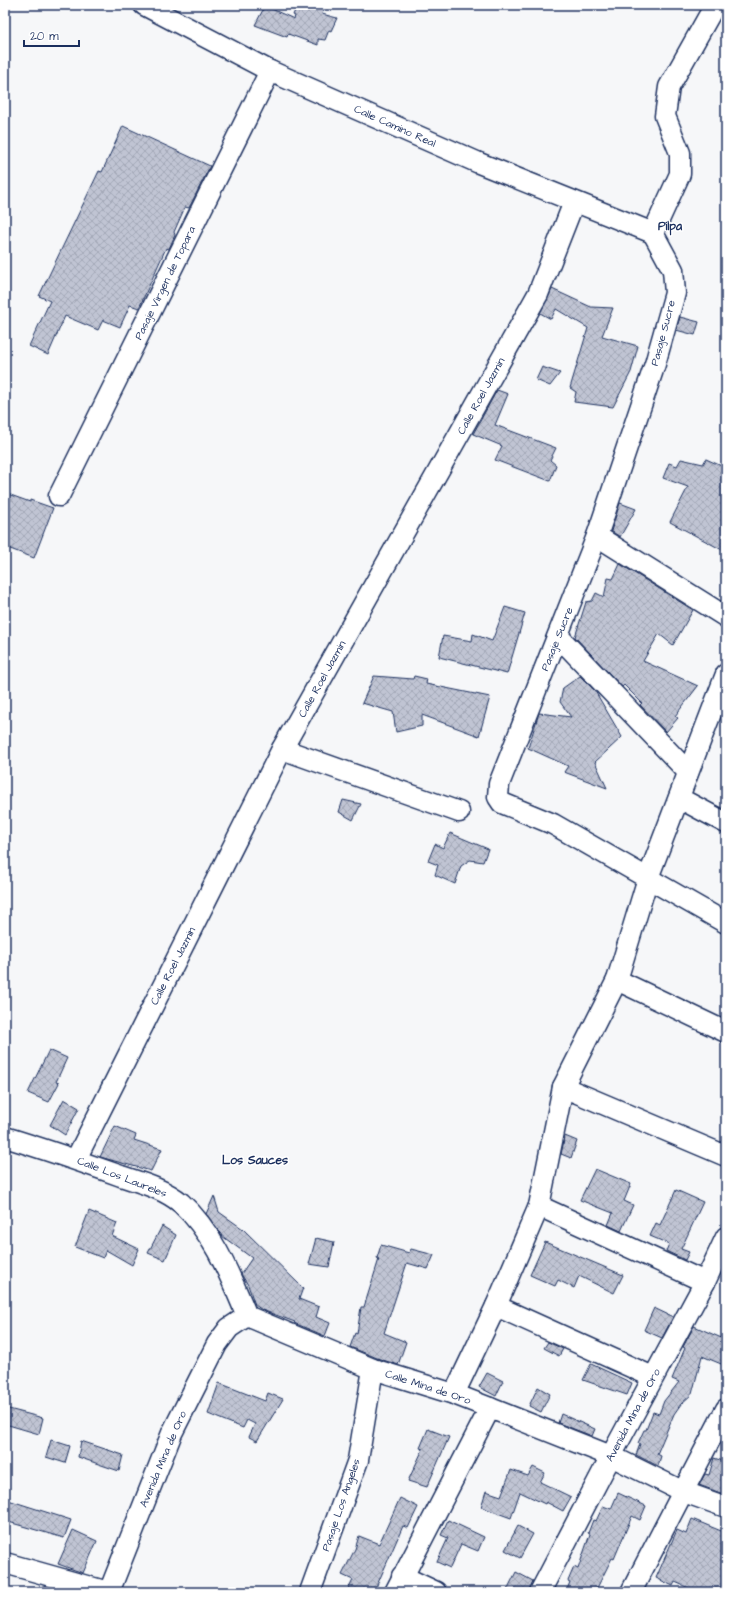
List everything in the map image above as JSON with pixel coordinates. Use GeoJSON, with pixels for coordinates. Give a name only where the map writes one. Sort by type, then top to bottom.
{"type":"FeatureCollection","features":[{"type":"Feature","properties":{"kind":"street","name":"Calle Camino Real"},"geometry":{"type":"LineString","coordinates":[[144,5],[270,71],[479,163],[653,233]]}},
{"type":"Feature","properties":{"kind":"street"},"geometry":{"type":"LineString","coordinates":[[653,233],[680,174],[680,153],[665,116],[669,87],[715,5]]}},
{"type":"Feature","properties":{"kind":"street","name":"Pasaje Virgen de Topara"},"geometry":{"type":"LineString","coordinates":[[59,496],[270,71]]}},
{"type":"Feature","properties":{"kind":"street","name":"Calle Roel Jazmin"},"geometry":{"type":"LineString","coordinates":[[76,1159],[282,749],[538,294],[574,202]]}},
{"type":"Feature","properties":{"kind":"street","name":"Pasaje Sucre"},"geometry":{"type":"LineString","coordinates":[[653,233],[673,270],[675,293],[655,364],[597,536],[499,784],[498,796],[502,804],[553,824],[726,923]]}},
{"type":"Feature","properties":{"kind":"street"},"geometry":{"type":"LineString","coordinates":[[597,536],[726,617]]}},
{"type":"Feature","properties":{"kind":"street"},"geometry":{"type":"LineString","coordinates":[[558,636],[688,772]]}},
{"type":"Feature","properties":{"kind":"street"},"geometry":{"type":"LineString","coordinates":[[454,1394],[496,1306],[539,1206],[563,1087],[617,980],[648,878],[726,674]]}},
{"type":"Feature","properties":{"kind":"street"},"geometry":{"type":"LineString","coordinates":[[282,749],[459,812]]}},
{"type":"Feature","properties":{"kind":"street"},"geometry":{"type":"LineString","coordinates":[[679,798],[726,823]]}},
{"type":"Feature","properties":{"kind":"street"},"geometry":{"type":"LineString","coordinates":[[617,980],[726,1032]]}},
{"type":"Feature","properties":{"kind":"street"},"geometry":{"type":"LineString","coordinates":[[563,1087],[726,1156]]}},
{"type":"Feature","properties":{"kind":"street","name":"Calle Los Laureles"},"geometry":{"type":"LineString","coordinates":[[5,1137],[76,1159],[165,1192],[181,1204],[197,1220],[215,1245],[247,1316]]}},
{"type":"Feature","properties":{"kind":"street"},"geometry":{"type":"LineString","coordinates":[[539,1206],[705,1282]]}},
{"type":"Feature","properties":{"kind":"street","name":"Avenida Mina de Oro"},"geometry":{"type":"LineString","coordinates":[[540,1592],[653,1377],[705,1282],[726,1237]]}},
{"type":"Feature","properties":{"kind":"street"},"geometry":{"type":"LineString","coordinates":[[496,1306],[653,1377]]}},
{"type":"Feature","properties":{"kind":"street","name":"Calle Mina de Oro"},"geometry":{"type":"LineString","coordinates":[[247,1316],[373,1370],[454,1394],[611,1456],[684,1492],[726,1507]]}},
{"type":"Feature","properties":{"kind":"street","name":"Avenida Mina de Oro"},"geometry":{"type":"LineString","coordinates":[[108,1592],[172,1433],[217,1344],[229,1328],[247,1316]]}},
{"type":"Feature","properties":{"kind":"street","name":"Pasaje Los Angeles"},"geometry":{"type":"LineString","coordinates":[[310,1592],[358,1460],[373,1370]]}},
{"type":"Feature","properties":{"kind":"street"},"geometry":{"type":"LineString","coordinates":[[436,1592],[399,1584],[490,1408]]}},
{"type":"Feature","properties":{"kind":"street"},"geometry":{"type":"LineString","coordinates":[[631,1592],[726,1409]]}},
{"type":"Feature","properties":{"kind":"street"},"geometry":{"type":"LineString","coordinates":[[5,1564],[108,1592]]}},
{"type":"Feature","properties":{"kind":"building"},"geometry":{"type":"Polygon","coordinates":[[[299,5],[326,5],[322,14],[337,18],[331,31],[329,30],[325,40],[318,39],[318,45],[288,34],[287,37],[255,25],[265,6],[294,19],[295,16],[293,15],[297,6],[298,7],[299,5]]]}},
{"type":"Feature","properties":{"kind":"building"},"geometry":{"type":"Polygon","coordinates":[[[123,126],[210,166],[189,208],[185,207],[174,232],[175,235],[169,249],[166,248],[139,308],[130,305],[120,327],[103,320],[98,330],[65,316],[48,355],[29,346],[50,301],[39,296],[99,171],[102,172],[123,126]]]}},
{"type":"Feature","properties":{"kind":"building"},"geometry":{"type":"Polygon","coordinates":[[[552,289],[591,307],[613,308],[602,336],[638,346],[631,372],[613,407],[574,402],[576,392],[570,388],[588,328],[556,309],[551,319],[540,313],[552,289]]]}},
{"type":"Feature","properties":{"kind":"building"},"geometry":{"type":"Polygon","coordinates":[[[680,317],[699,322],[695,335],[676,330],[680,317]]]}},
{"type":"Feature","properties":{"kind":"building"},"geometry":{"type":"Polygon","coordinates":[[[542,367],[560,373],[550,386],[536,380],[542,367]]]}},
{"type":"Feature","properties":{"kind":"building"},"geometry":{"type":"Polygon","coordinates":[[[497,390],[508,394],[495,425],[556,448],[550,460],[556,465],[550,481],[495,460],[502,446],[473,434],[497,390]]]}},
{"type":"Feature","properties":{"kind":"building"},"geometry":{"type":"Polygon","coordinates":[[[681,459],[703,464],[706,459],[726,468],[726,552],[670,522],[688,487],[663,478],[669,463],[677,466],[681,459]]]}},
{"type":"Feature","properties":{"kind":"building"},"geometry":{"type":"Polygon","coordinates":[[[5,493],[53,508],[34,558],[5,547],[5,493]]]}},
{"type":"Feature","properties":{"kind":"building"},"geometry":{"type":"Polygon","coordinates":[[[620,503],[636,509],[620,537],[611,531],[620,503]]]}},
{"type":"Feature","properties":{"kind":"building"},"geometry":{"type":"Polygon","coordinates":[[[620,564],[693,610],[673,645],[659,634],[643,661],[698,686],[675,716],[678,718],[666,732],[640,705],[642,703],[624,685],[622,687],[575,637],[586,602],[592,601],[596,593],[604,597],[608,578],[613,579],[620,564]]]}},
{"type":"Feature","properties":{"kind":"building"},"geometry":{"type":"Polygon","coordinates":[[[505,607],[525,613],[507,674],[439,657],[443,636],[472,641],[473,634],[492,641],[505,607]]]}},
{"type":"Feature","properties":{"kind":"building"},"geometry":{"type":"Polygon","coordinates":[[[374,676],[413,679],[414,676],[427,679],[426,684],[490,697],[479,736],[422,715],[422,726],[396,732],[393,712],[362,703],[374,676]]]}},
{"type":"Feature","properties":{"kind":"building"},"geometry":{"type":"Polygon","coordinates":[[[580,676],[595,691],[622,737],[595,762],[607,788],[564,772],[568,766],[528,748],[539,713],[571,717],[560,702],[563,688],[580,676]]]}},
{"type":"Feature","properties":{"kind":"building"},"geometry":{"type":"Polygon","coordinates":[[[343,800],[361,804],[353,820],[339,812],[343,800]]]}},
{"type":"Feature","properties":{"kind":"building"},"geometry":{"type":"Polygon","coordinates":[[[450,833],[488,849],[483,862],[470,860],[461,866],[455,884],[435,875],[438,865],[428,861],[435,844],[443,848],[450,833]]]}},
{"type":"Feature","properties":{"kind":"building"},"geometry":{"type":"Polygon","coordinates":[[[49,1050],[67,1058],[56,1082],[59,1083],[49,1102],[28,1093],[49,1050]]]}},
{"type":"Feature","properties":{"kind":"building"},"geometry":{"type":"Polygon","coordinates":[[[64,1099],[79,1108],[65,1135],[50,1125],[64,1099]]]}},
{"type":"Feature","properties":{"kind":"building"},"geometry":{"type":"Polygon","coordinates":[[[115,1126],[136,1135],[134,1140],[162,1149],[151,1171],[100,1157],[115,1126]]]}},
{"type":"Feature","properties":{"kind":"building"},"geometry":{"type":"Polygon","coordinates":[[[565,1136],[577,1141],[571,1158],[561,1154],[565,1136]]]}},
{"type":"Feature","properties":{"kind":"building"},"geometry":{"type":"Polygon","coordinates":[[[595,1169],[631,1184],[624,1201],[633,1205],[621,1231],[608,1225],[613,1213],[580,1200],[595,1169]]]}},
{"type":"Feature","properties":{"kind":"building"},"geometry":{"type":"Polygon","coordinates":[[[676,1190],[703,1202],[681,1249],[689,1252],[685,1260],[666,1251],[669,1244],[650,1236],[656,1223],[660,1225],[676,1190]]]}},
{"type":"Feature","properties":{"kind":"building"},"geometry":{"type":"Polygon","coordinates":[[[214,1196],[219,1212],[243,1229],[303,1288],[299,1299],[319,1307],[316,1317],[330,1323],[325,1336],[294,1323],[295,1322],[262,1310],[255,1305],[248,1285],[241,1274],[252,1258],[222,1236],[206,1214],[214,1196]]]}},
{"type":"Feature","properties":{"kind":"building"},"geometry":{"type":"Polygon","coordinates":[[[89,1211],[117,1223],[112,1236],[139,1249],[132,1265],[106,1250],[103,1258],[75,1247],[89,1211]]]}},
{"type":"Feature","properties":{"kind":"building"},"geometry":{"type":"Polygon","coordinates":[[[162,1226],[176,1235],[165,1260],[148,1253],[162,1226]]]}},
{"type":"Feature","properties":{"kind":"building"},"geometry":{"type":"Polygon","coordinates":[[[316,1238],[334,1242],[329,1267],[309,1264],[316,1238]]]}},
{"type":"Feature","properties":{"kind":"building"},"geometry":{"type":"Polygon","coordinates":[[[545,1242],[623,1275],[614,1293],[579,1276],[574,1288],[558,1280],[555,1286],[530,1275],[545,1242]]]}},
{"type":"Feature","properties":{"kind":"building"},"geometry":{"type":"Polygon","coordinates":[[[381,1245],[409,1253],[411,1249],[434,1255],[428,1269],[407,1263],[384,1333],[406,1342],[398,1365],[350,1347],[355,1333],[357,1334],[361,1307],[364,1307],[379,1259],[377,1258],[381,1245]]]}},
{"type":"Feature","properties":{"kind":"building"},"geometry":{"type":"Polygon","coordinates":[[[654,1308],[673,1317],[662,1338],[644,1330],[654,1308]]]}},
{"type":"Feature","properties":{"kind":"building"},"geometry":{"type":"Polygon","coordinates":[[[694,1326],[726,1340],[726,1366],[702,1356],[692,1394],[681,1404],[674,1414],[657,1454],[661,1456],[658,1466],[636,1455],[640,1444],[638,1443],[644,1430],[646,1430],[653,1412],[659,1414],[664,1401],[679,1382],[672,1379],[685,1348],[683,1347],[694,1326]]]}},
{"type":"Feature","properties":{"kind":"building"},"geometry":{"type":"Polygon","coordinates":[[[548,1342],[563,1349],[559,1356],[544,1348],[548,1342]]]}},
{"type":"Feature","properties":{"kind":"building"},"geometry":{"type":"Polygon","coordinates":[[[591,1364],[632,1383],[627,1395],[583,1380],[591,1364]]]}},
{"type":"Feature","properties":{"kind":"building"},"geometry":{"type":"Polygon","coordinates":[[[487,1373],[503,1381],[496,1396],[479,1387],[487,1373]]]}},
{"type":"Feature","properties":{"kind":"building"},"geometry":{"type":"Polygon","coordinates":[[[219,1383],[265,1401],[268,1393],[283,1399],[257,1441],[249,1437],[255,1424],[247,1420],[243,1428],[208,1414],[219,1383]]]}},
{"type":"Feature","properties":{"kind":"building"},"geometry":{"type":"Polygon","coordinates":[[[538,1387],[550,1394],[541,1412],[529,1406],[538,1387]]]}},
{"type":"Feature","properties":{"kind":"building"},"geometry":{"type":"Polygon","coordinates":[[[5,1408],[43,1418],[39,1434],[5,1424],[5,1408]]]}},
{"type":"Feature","properties":{"kind":"building"},"geometry":{"type":"Polygon","coordinates":[[[561,1414],[595,1429],[592,1436],[558,1423],[561,1414]]]}},
{"type":"Feature","properties":{"kind":"building"},"geometry":{"type":"Polygon","coordinates":[[[428,1429],[449,1437],[427,1487],[408,1481],[423,1449],[420,1448],[428,1429]]]}},
{"type":"Feature","properties":{"kind":"building"},"geometry":{"type":"Polygon","coordinates":[[[51,1440],[70,1446],[65,1463],[46,1457],[51,1440]]]}},
{"type":"Feature","properties":{"kind":"building"},"geometry":{"type":"Polygon","coordinates":[[[81,1441],[123,1455],[119,1471],[78,1457],[81,1441]]]}},
{"type":"Feature","properties":{"kind":"building"},"geometry":{"type":"Polygon","coordinates":[[[714,1458],[726,1462],[726,1495],[699,1485],[705,1474],[709,1475],[714,1458]]]}},
{"type":"Feature","properties":{"kind":"building"},"geometry":{"type":"Polygon","coordinates":[[[533,1467],[545,1473],[540,1482],[571,1497],[563,1511],[546,1502],[545,1504],[520,1492],[511,1518],[481,1507],[486,1491],[501,1496],[511,1470],[528,1476],[533,1467]]]}},
{"type":"Feature","properties":{"kind":"building"},"geometry":{"type":"Polygon","coordinates":[[[618,1493],[646,1506],[640,1520],[632,1516],[614,1559],[612,1558],[595,1592],[566,1592],[570,1582],[568,1581],[574,1567],[578,1569],[590,1534],[588,1533],[593,1520],[596,1521],[603,1506],[611,1509],[618,1493]]]}},
{"type":"Feature","properties":{"kind":"building"},"geometry":{"type":"Polygon","coordinates":[[[400,1498],[418,1507],[408,1528],[403,1526],[374,1592],[347,1592],[353,1580],[342,1575],[355,1549],[359,1536],[379,1544],[400,1498]]]}},
{"type":"Feature","properties":{"kind":"building"},"geometry":{"type":"Polygon","coordinates":[[[5,1499],[71,1520],[64,1538],[5,1521],[5,1499]]]}},
{"type":"Feature","properties":{"kind":"building"},"geometry":{"type":"Polygon","coordinates":[[[692,1519],[726,1533],[726,1592],[698,1592],[675,1582],[673,1586],[656,1578],[677,1530],[686,1534],[692,1519]]]}},
{"type":"Feature","properties":{"kind":"building"},"geometry":{"type":"Polygon","coordinates":[[[448,1520],[484,1537],[478,1551],[461,1544],[450,1568],[437,1562],[448,1538],[441,1535],[448,1520]]]}},
{"type":"Feature","properties":{"kind":"building"},"geometry":{"type":"Polygon","coordinates":[[[518,1526],[533,1534],[520,1558],[505,1550],[518,1526]]]}},
{"type":"Feature","properties":{"kind":"building"},"geometry":{"type":"Polygon","coordinates":[[[73,1530],[97,1541],[83,1573],[58,1564],[73,1530]]]}},
{"type":"Feature","properties":{"kind":"building"},"geometry":{"type":"Polygon","coordinates":[[[516,1572],[533,1581],[529,1592],[506,1592],[516,1572]]]}},
{"type":"Feature","properties":{"kind":"district","name":"Pilpa"},"geometry":{"type":"Point","coordinates":[670,226]}},
{"type":"Feature","properties":{"kind":"district","name":"Los Sauces"},"geometry":{"type":"Point","coordinates":[255,1160]}}]}
